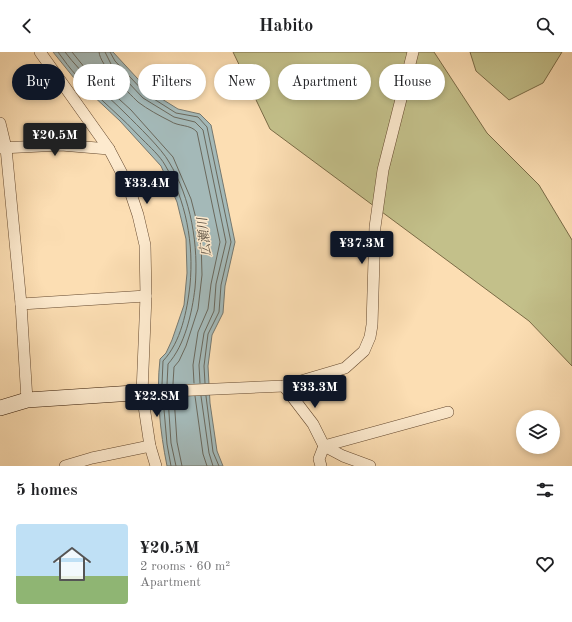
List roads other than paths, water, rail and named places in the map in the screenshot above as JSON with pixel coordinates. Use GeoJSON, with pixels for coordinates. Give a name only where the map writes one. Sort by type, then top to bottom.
{"type":"FeatureCollection","features":[{"type":"Feature","properties":{"kind":"street"},"geometry":{"type":"LineString","coordinates":[[40,52],[109,150],[128,185],[138,215],[145,245],[146,392],[150,446],[156,466]]}},
{"type":"Feature","properties":{"kind":"street"},"geometry":{"type":"LineString","coordinates":[[0,408],[26,400],[146,392],[223,390],[284,386],[345,368],[364,351],[370,338],[372,325],[375,227],[383,170],[412,52]]}},
{"type":"Feature","properties":{"kind":"street"},"geometry":{"type":"LineString","coordinates":[[0,123],[21,304],[26,400]]}},
{"type":"Feature","properties":{"kind":"street"},"geometry":{"type":"LineString","coordinates":[[3,148],[61,145],[109,150]]}},
{"type":"Feature","properties":{"kind":"street"},"geometry":{"type":"LineString","coordinates":[[21,304],[146,296]]}},
{"type":"Feature","properties":{"kind":"street"},"geometry":{"type":"LineString","coordinates":[[284,386],[313,424],[324,446],[343,456],[370,466]]}},
{"type":"Feature","properties":{"kind":"street"},"geometry":{"type":"LineString","coordinates":[[324,446],[448,412]]}},
{"type":"Feature","properties":{"kind":"street"},"geometry":{"type":"LineString","coordinates":[[65,466],[92,458],[150,446]]}},
{"type":"Feature","properties":{"kind":"street"},"geometry":{"type":"LineString","coordinates":[[321,466],[319,459],[324,446]]}},
{"type":"Feature","properties":{"kind":"water"},"geometry":{"type":"Polygon","coordinates":[[[53,52],[113,52],[124,64],[73,64],[73,77],[65,67],[65,64],[63,64],[53,52]]]}},
{"type":"Feature","properties":{"kind":"water","name":"広瀬川"},"geometry":{"type":"Polygon","coordinates":[[[130,70],[138,79],[138,100],[164,100],[178,109],[200,114],[211,125],[235,242],[225,286],[223,313],[212,335],[208,366],[210,403],[217,451],[223,466],[167,466],[161,426],[158,386],[160,359],[166,353],[172,340],[184,305],[187,273],[186,239],[177,202],[161,166],[120,121],[98,100],[130,100],[130,70]]]}}]}
